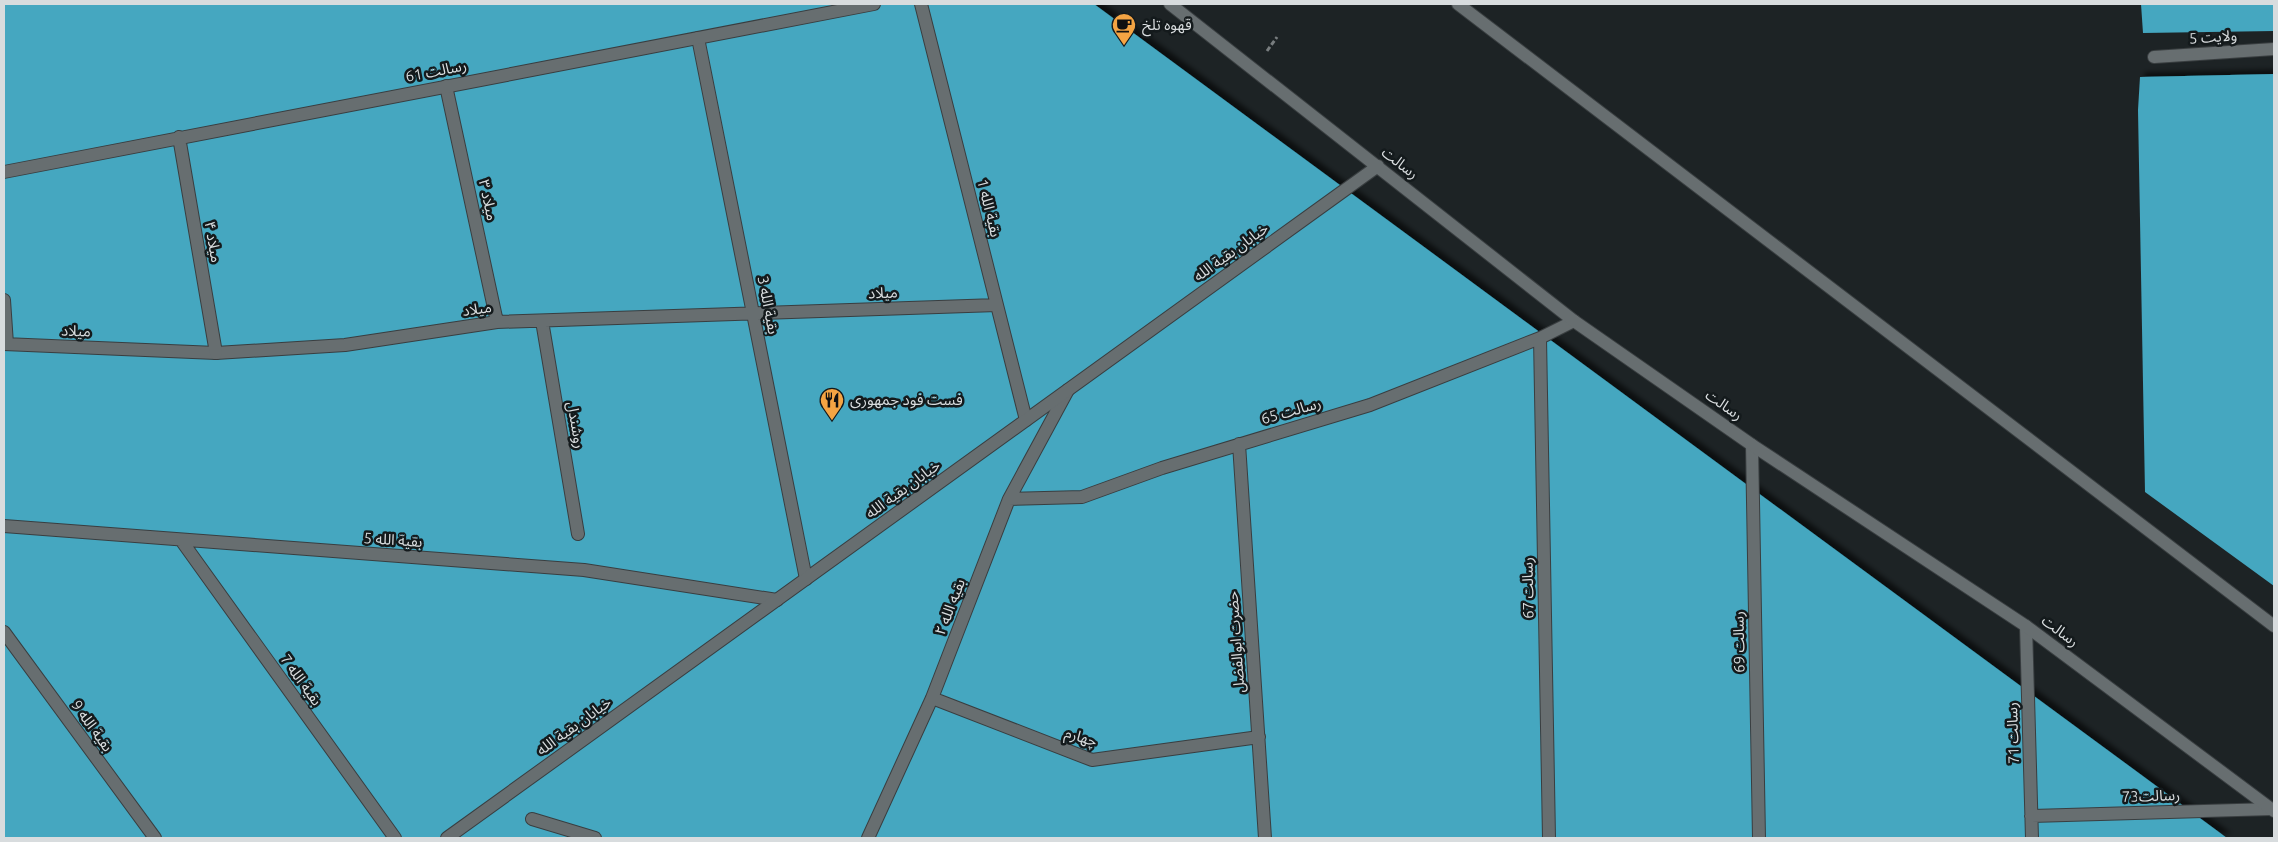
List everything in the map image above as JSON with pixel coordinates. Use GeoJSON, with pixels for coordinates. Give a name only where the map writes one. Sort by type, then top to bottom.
{"type":"FeatureCollection","features":[{"type":"Feature","properties":{"kind":"street","name":"رسالت 61"},"geometry":{"type":"LineString","coordinates":[[4,172],[874,4]]}},
{"type":"Feature","properties":{"kind":"street","name":"بقیة الله 1"},"geometry":{"type":"LineString","coordinates":[[921,4],[1026,420]]}},
{"type":"Feature","properties":{"kind":"street","name":"رسالت"},"geometry":{"type":"LineString","coordinates":[[1170,4],[1574,320],[1752,445],[2026,626],[2273,810]]}},
{"type":"Feature","properties":{"kind":"street"},"geometry":{"type":"LineString","coordinates":[[1458,4],[2274,626]]}},
{"type":"Feature","properties":{"kind":"street","name":"بقیة الله 3"},"geometry":{"type":"LineString","coordinates":[[698,38],[806,579]]}},
{"type":"Feature","properties":{"kind":"street","name":"ولایت 5"},"geometry":{"type":"LineString","coordinates":[[2154,58],[2274,50]]}},
{"type":"Feature","properties":{"kind":"street","name":"میلاد ۳"},"geometry":{"type":"LineString","coordinates":[[446,86],[497,322]]}},
{"type":"Feature","properties":{"kind":"street","name":"میلاد ۴"},"geometry":{"type":"LineString","coordinates":[[179,137],[216,352]]}},
{"type":"Feature","properties":{"kind":"street","name":"خیابان بقیة الله"},"geometry":{"type":"LineString","coordinates":[[447,838],[1378,166]]}},
{"type":"Feature","properties":{"kind":"street","name":"میلاد"},"geometry":{"type":"LineString","coordinates":[[4,300],[5,344],[216,352],[345,345],[497,322],[996,305]]}},
{"type":"Feature","properties":{"kind":"street","name":"رسالت 65"},"geometry":{"type":"LineString","coordinates":[[1009,499],[1082,497],[1162,468],[1370,405],[1540,338],[1574,320]]}},
{"type":"Feature","properties":{"kind":"street","name":"روشندل"},"geometry":{"type":"LineString","coordinates":[[542,321],[578,534]]}},
{"type":"Feature","properties":{"kind":"street","name":"رسالت 67"},"geometry":{"type":"LineString","coordinates":[[1540,338],[1549,838]]}},
{"type":"Feature","properties":{"kind":"street","name":"بقیه الله ۲"},"geometry":{"type":"LineString","coordinates":[[868,838],[932,698],[1009,499],[1068,390]]}},
{"type":"Feature","properties":{"kind":"street","name":"حضرت ابوالفضل"},"geometry":{"type":"LineString","coordinates":[[1239,444],[1266,838]]}},
{"type":"Feature","properties":{"kind":"street","name":"رسالت 69"},"geometry":{"type":"LineString","coordinates":[[1752,445],[1759,838]]}},
{"type":"Feature","properties":{"kind":"street","name":"بقیة الله 5"},"geometry":{"type":"LineString","coordinates":[[4,526],[584,570],[777,600]]}},
{"type":"Feature","properties":{"kind":"street","name":"بقیة الله 7"},"geometry":{"type":"LineString","coordinates":[[181,540],[395,838]]}},
{"type":"Feature","properties":{"kind":"street","name":"رسالت 71"},"geometry":{"type":"LineString","coordinates":[[2026,626],[2032,838]]}},
{"type":"Feature","properties":{"kind":"street","name":"بقیة الله 9"},"geometry":{"type":"LineString","coordinates":[[4,632],[155,838]]}},
{"type":"Feature","properties":{"kind":"street","name":"چهارم"},"geometry":{"type":"LineString","coordinates":[[932,698],[1092,760],[1259,738]]}},
{"type":"Feature","properties":{"kind":"street","name":"رسالت73"},"geometry":{"type":"LineString","coordinates":[[2032,816],[2273,810]]}},
{"type":"Feature","properties":{"kind":"street"},"geometry":{"type":"LineString","coordinates":[[532,818],[595,838]]}},
{"type":"Feature","properties":{"kind":"building","name":"فست فود جمهوری"},"geometry":{"type":"Polygon","coordinates":[[[4,4],[1094,4],[2227,838],[4,838],[4,4]]]}},
{"type":"Feature","properties":{"kind":"building"},"geometry":{"type":"Polygon","coordinates":[[[2141,4],[2274,4],[2274,31],[2143,33],[2141,4]]]}},
{"type":"Feature","properties":{"kind":"building"},"geometry":{"type":"Polygon","coordinates":[[[2274,74],[2274,586],[2145,492],[2138,110],[2140,77],[2274,74]]]}},
{"type":"Feature","properties":{"kind":"place","name":"قهوه تلخ"},"geometry":{"type":"Point","coordinates":[1124,46]}},
{"type":"Feature","properties":{"kind":"place","name":"فست فود جمهوری"},"geometry":{"type":"Point","coordinates":[832,421]}}]}
